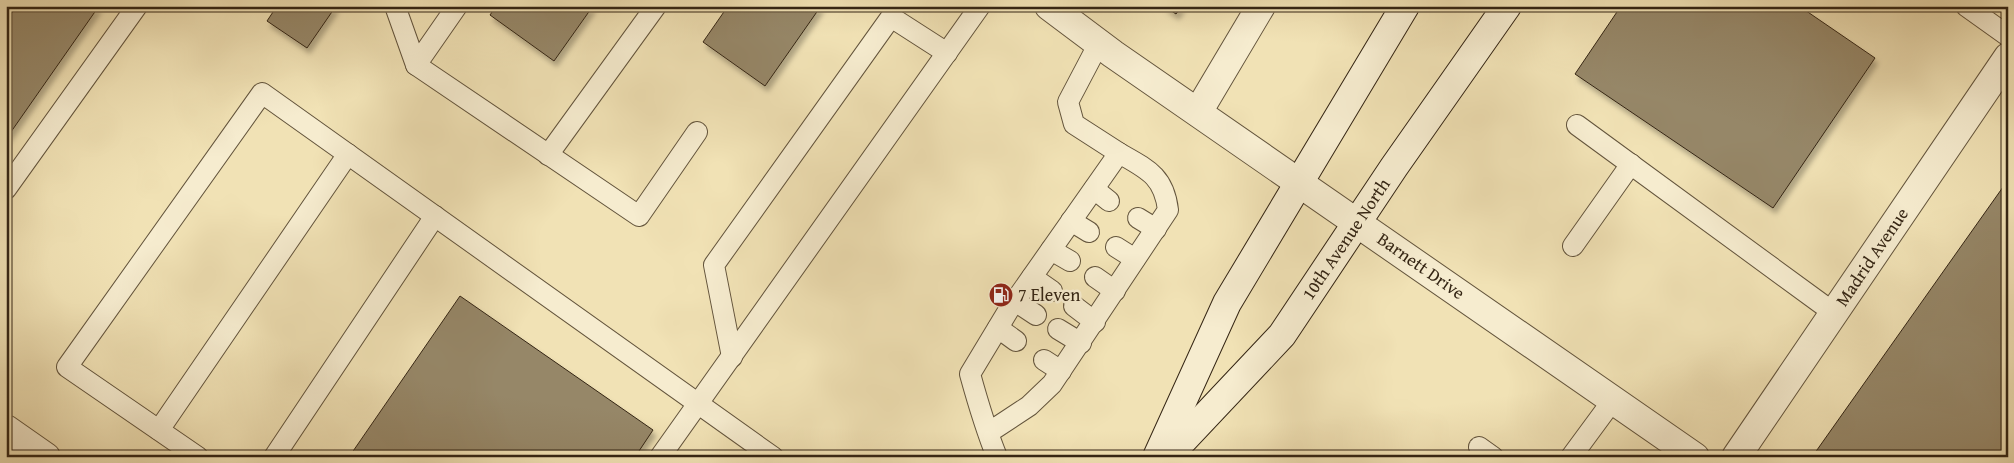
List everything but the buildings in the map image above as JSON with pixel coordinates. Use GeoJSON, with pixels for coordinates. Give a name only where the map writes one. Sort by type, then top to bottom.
{"type":"FeatureCollection","features":[{"type":"Feature","properties":{"kind":"street","name":"Barnett Drive"},"geometry":{"type":"LineString","coordinates":[[1049,6],[1099,43],[1696,457]]}},
{"type":"Feature","properties":{"kind":"street"},"geometry":{"type":"LineString","coordinates":[[1198,112],[1261,6]]}},
{"type":"Feature","properties":{"kind":"street"},"geometry":{"type":"LineString","coordinates":[[1157,457],[1227,303],[1405,6]]}},
{"type":"Feature","properties":{"kind":"street","name":"10th Avenue North"},"geometry":{"type":"LineString","coordinates":[[1167,457],[1282,335],[1357,222],[1507,6]]}},
{"type":"Feature","properties":{"kind":"street","name":"Madrid Avenue"},"geometry":{"type":"LineString","coordinates":[[1736,457],[2008,57]]}},
{"type":"Feature","properties":{"kind":"lane"},"geometry":{"type":"LineString","coordinates":[[6,189],[137,6]]}},
{"type":"Feature","properties":{"kind":"lane"},"geometry":{"type":"LineString","coordinates":[[395,6],[416,65],[639,216],[697,132]]}},
{"type":"Feature","properties":{"kind":"lane"},"geometry":{"type":"LineString","coordinates":[[416,65],[457,6]]}},
{"type":"Feature","properties":{"kind":"lane"},"geometry":{"type":"LineString","coordinates":[[548,155],[656,6]]}},
{"type":"Feature","properties":{"kind":"lane"},"geometry":{"type":"LineString","coordinates":[[660,457],[980,6]]}},
{"type":"Feature","properties":{"kind":"lane"},"geometry":{"type":"LineString","coordinates":[[1966,6],[2008,36]]}},
{"type":"Feature","properties":{"kind":"lane"},"geometry":{"type":"LineString","coordinates":[[732,357],[714,265],[891,16],[947,53]]}},
{"type":"Feature","properties":{"kind":"lane"},"geometry":{"type":"LineString","coordinates":[[988,433],[1029,406],[1052,384],[1168,210],[1166,192],[1149,170],[1119,154],[1074,124],[1068,102],[1099,43]]}},
{"type":"Feature","properties":{"kind":"lane"},"geometry":{"type":"LineString","coordinates":[[198,457],[67,367],[262,93],[698,403],[749,450],[773,457]]}},
{"type":"Feature","properties":{"kind":"lane"},"geometry":{"type":"LineString","coordinates":[[1577,125],[1834,313]]}},
{"type":"Feature","properties":{"kind":"lane"},"geometry":{"type":"LineString","coordinates":[[159,430],[348,154]]}},
{"type":"Feature","properties":{"kind":"lane"},"geometry":{"type":"LineString","coordinates":[[997,457],[970,374],[1015,301],[1071,221],[1102,195],[1119,154]]}},
{"type":"Feature","properties":{"kind":"lane"},"geometry":{"type":"LineString","coordinates":[[1573,246],[1631,164]]}},
{"type":"Feature","properties":{"kind":"lane"},"geometry":{"type":"LineString","coordinates":[[274,457],[436,216]]}},
{"type":"Feature","properties":{"kind":"lane"},"geometry":{"type":"LineString","coordinates":[[1138,218],[1156,229]]}},
{"type":"Feature","properties":{"kind":"lane"},"geometry":{"type":"LineString","coordinates":[[1071,221],[1089,232]]}},
{"type":"Feature","properties":{"kind":"lane"},"geometry":{"type":"LineString","coordinates":[[1116,247],[1135,259]]}},
{"type":"Feature","properties":{"kind":"lane"},"geometry":{"type":"LineString","coordinates":[[1051,250],[1070,261]]}},
{"type":"Feature","properties":{"kind":"lane"},"geometry":{"type":"LineString","coordinates":[[1032,277],[1052,291]]}},
{"type":"Feature","properties":{"kind":"lane"},"geometry":{"type":"LineString","coordinates":[[1095,277],[1115,291]]}},
{"type":"Feature","properties":{"kind":"lane"},"geometry":{"type":"LineString","coordinates":[[1015,301],[1036,314]]}},
{"type":"Feature","properties":{"kind":"lane"},"geometry":{"type":"LineString","coordinates":[[1074,306],[1095,322]]}},
{"type":"Feature","properties":{"kind":"lane"},"geometry":{"type":"LineString","coordinates":[[998,328],[1016,341]]}},
{"type":"Feature","properties":{"kind":"lane"},"geometry":{"type":"LineString","coordinates":[[1058,329],[1081,343]]}},
{"type":"Feature","properties":{"kind":"lane"},"geometry":{"type":"LineString","coordinates":[[1044,360],[1061,371]]}},
{"type":"Feature","properties":{"kind":"lane"},"geometry":{"type":"LineString","coordinates":[[1571,457],[1613,400]]}},
{"type":"Feature","properties":{"kind":"place","name":"7 Eleven"},"geometry":{"type":"Point","coordinates":[1001,295]}}]}
